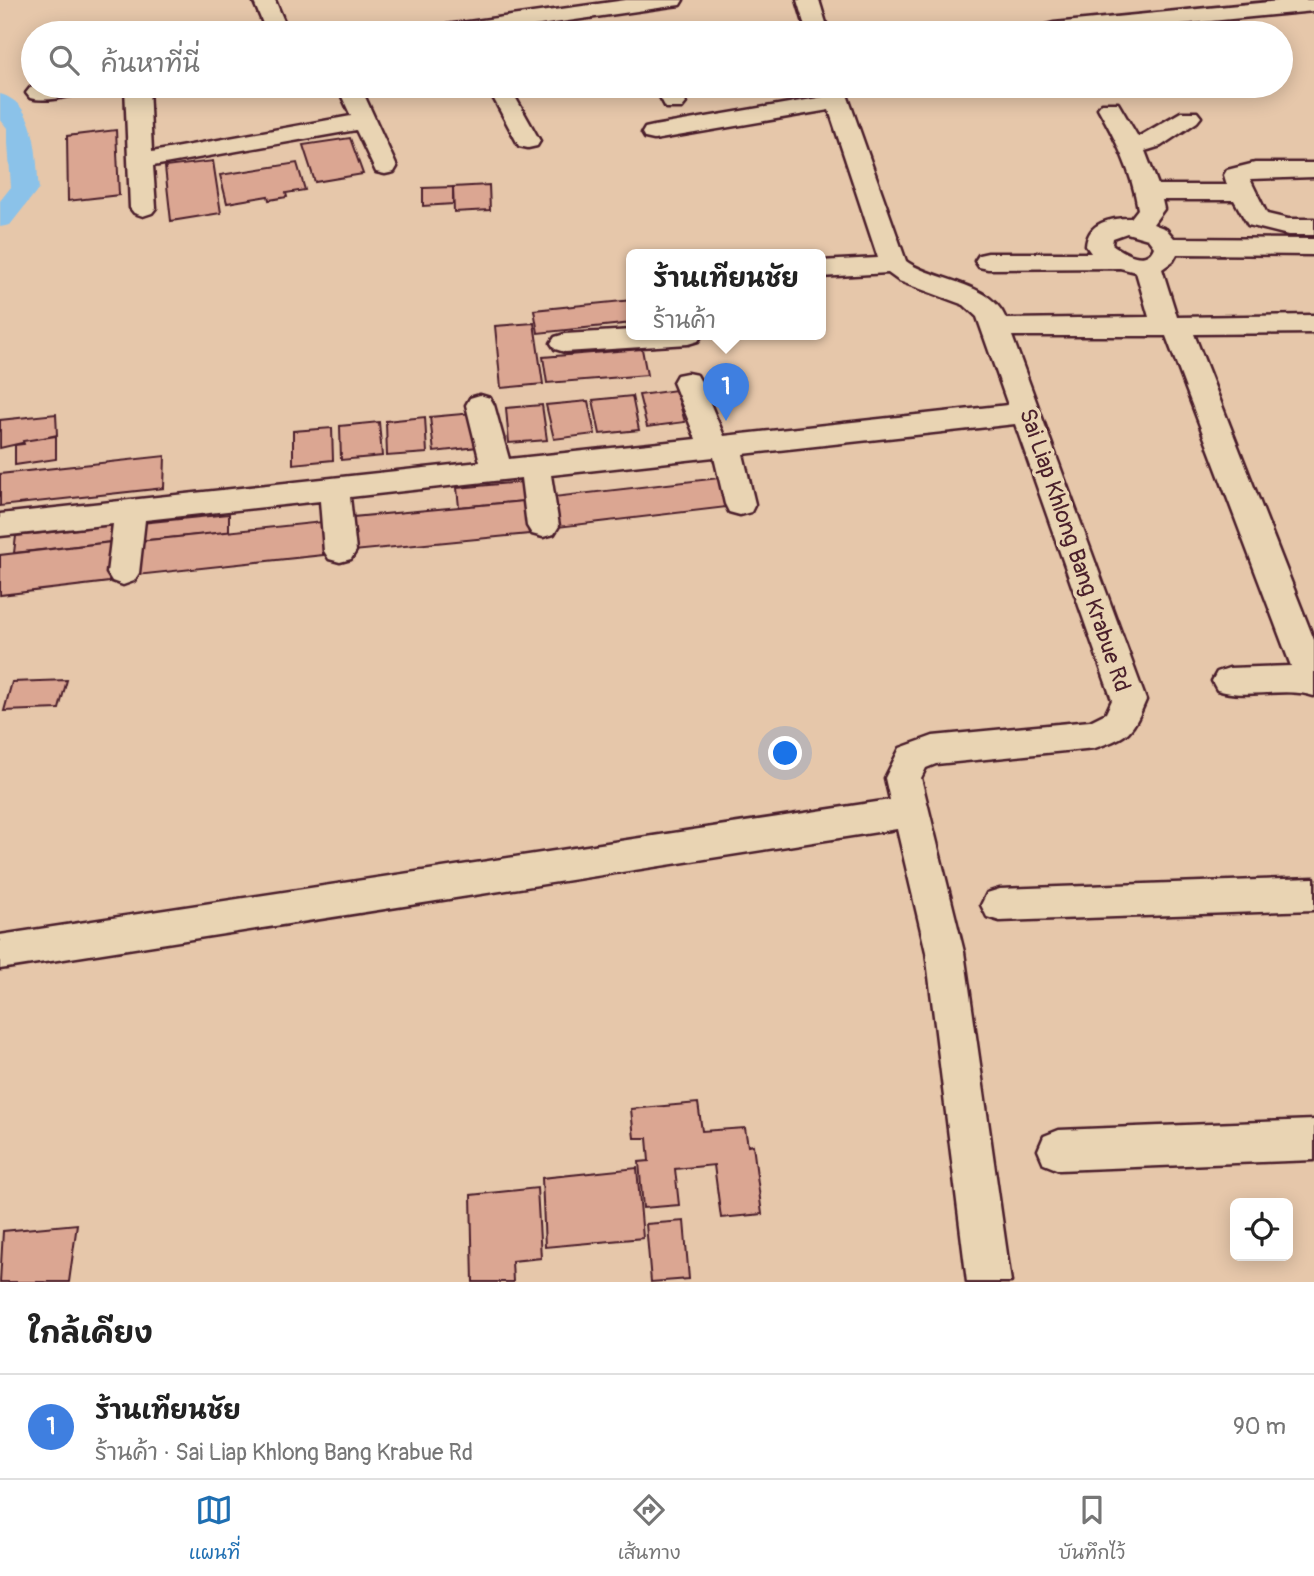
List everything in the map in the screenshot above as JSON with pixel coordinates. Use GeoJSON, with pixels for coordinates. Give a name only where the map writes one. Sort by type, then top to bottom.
{"type":"FeatureCollection","features":[{"type":"Feature","properties":{"kind":"street"},"geometry":{"type":"LineString","coordinates":[[264,0],[273,21]]}},
{"type":"Feature","properties":{"kind":"street"},"geometry":{"type":"LineString","coordinates":[[568,21],[628,15],[673,0]]}},
{"type":"Feature","properties":{"kind":"street"},"geometry":{"type":"LineString","coordinates":[[808,0],[814,21]]}},
{"type":"Feature","properties":{"kind":"street"},"geometry":{"type":"LineString","coordinates":[[1113,21],[1199,8],[1314,4]]}},
{"type":"Feature","properties":{"kind":"street"},"geometry":{"type":"LineString","coordinates":[[138,98],[143,208]]}},
{"type":"Feature","properties":{"kind":"street"},"geometry":{"type":"LineString","coordinates":[[354,98],[385,167]]}},
{"type":"Feature","properties":{"kind":"street"},"geometry":{"type":"LineString","coordinates":[[505,98],[528,141]]}},
{"type":"Feature","properties":{"kind":"street"},"geometry":{"type":"LineString","coordinates":[[654,133],[816,98]]}},
{"type":"Feature","properties":{"kind":"street"},"geometry":{"type":"LineString","coordinates":[[826,269],[894,265],[835,98]]}},
{"type":"Feature","properties":{"kind":"street"},"geometry":{"type":"LineString","coordinates":[[1110,107],[1132,147],[1149,192],[1152,209],[1138,226]]}},
{"type":"Feature","properties":{"kind":"street"},"geometry":{"type":"LineString","coordinates":[[1132,147],[1152,141],[1189,117]]}},
{"type":"Feature","properties":{"kind":"street"},"geometry":{"type":"LineString","coordinates":[[142,161],[364,121]]}},
{"type":"Feature","properties":{"kind":"street"},"geometry":{"type":"LineString","coordinates":[[1314,170],[1244,171],[1236,175],[1242,193],[1257,220],[1288,227],[1314,227]]}},
{"type":"Feature","properties":{"kind":"street"},"geometry":{"type":"LineString","coordinates":[[1149,192],[1242,193]]}},
{"type":"Feature","properties":{"kind":"street"},"geometry":{"type":"LineString","coordinates":[[1118,261],[1099,246],[1100,235],[1111,227],[1138,226],[1157,234],[1157,255],[1172,327],[1314,680],[1229,681]]}},
{"type":"Feature","properties":{"kind":"street"},"geometry":{"type":"LineString","coordinates":[[988,261],[1118,261],[1157,255],[1314,247]]}},
{"type":"Feature","properties":{"kind":"street","name":"Sai Liap Khlong Bang Krabue Rd"},"geometry":{"type":"LineString","coordinates":[[894,265],[908,275],[974,299],[990,314],[1129,700],[1119,722],[1095,734],[933,750],[913,758],[903,778],[945,952],[989,1282]]}},
{"type":"Feature","properties":{"kind":"street"},"geometry":{"type":"LineString","coordinates":[[997,328],[1314,324]]}},
{"type":"Feature","properties":{"kind":"street"},"geometry":{"type":"LineString","coordinates":[[565,343],[626,339]]}},
{"type":"Feature","properties":{"kind":"street"},"geometry":{"type":"LineString","coordinates":[[687,382],[720,447],[740,504]]}},
{"type":"Feature","properties":{"kind":"street"},"geometry":{"type":"LineString","coordinates":[[480,405],[496,471]]}},
{"type":"Feature","properties":{"kind":"street"},"geometry":{"type":"LineString","coordinates":[[0,525],[1027,413]]}},
{"type":"Feature","properties":{"kind":"street"},"geometry":{"type":"LineString","coordinates":[[534,467],[543,526]]}},
{"type":"Feature","properties":{"kind":"street"},"geometry":{"type":"LineString","coordinates":[[334,489],[340,551]]}},
{"type":"Feature","properties":{"kind":"street"},"geometry":{"type":"LineString","coordinates":[[123,572],[130,511]]}},
{"type":"Feature","properties":{"kind":"street"},"geometry":{"type":"LineString","coordinates":[[0,952],[912,812]]}},
{"type":"Feature","properties":{"kind":"street"},"geometry":{"type":"LineString","coordinates":[[1000,905],[1314,894]]}},
{"type":"Feature","properties":{"kind":"street"},"geometry":{"type":"LineString","coordinates":[[1059,1150],[1314,1140]]}},
{"type":"Feature","properties":{"kind":"building"},"geometry":{"type":"Polygon","coordinates":[[[116,130],[119,195],[68,201],[67,136],[116,130]]]}},
{"type":"Feature","properties":{"kind":"building"},"geometry":{"type":"Polygon","coordinates":[[[350,138],[363,174],[315,182],[303,145],[350,138]]]}},
{"type":"Feature","properties":{"kind":"building"},"geometry":{"type":"Polygon","coordinates":[[[213,161],[221,213],[171,221],[165,167],[213,161]]]}},
{"type":"Feature","properties":{"kind":"building"},"geometry":{"type":"Polygon","coordinates":[[[297,163],[305,190],[286,193],[287,197],[269,200],[268,196],[227,203],[220,175],[297,163]]]}},
{"type":"Feature","properties":{"kind":"building"},"geometry":{"type":"Polygon","coordinates":[[[489,185],[490,210],[454,212],[453,187],[489,185]]]}},
{"type":"Feature","properties":{"kind":"building"},"geometry":{"type":"Polygon","coordinates":[[[453,187],[453,204],[423,206],[423,188],[453,187]]]}},
{"type":"Feature","properties":{"kind":"building"},"geometry":{"type":"Polygon","coordinates":[[[626,301],[626,324],[538,333],[534,310],[626,301]]]}},
{"type":"Feature","properties":{"kind":"building"},"geometry":{"type":"Polygon","coordinates":[[[534,323],[543,384],[501,388],[495,326],[534,323]]]}},
{"type":"Feature","properties":{"kind":"building"},"geometry":{"type":"Polygon","coordinates":[[[642,349],[647,375],[547,383],[543,357],[642,349]]]}},
{"type":"Feature","properties":{"kind":"building"},"geometry":{"type":"Polygon","coordinates":[[[676,390],[685,422],[647,427],[639,395],[676,390]]]}},
{"type":"Feature","properties":{"kind":"building"},"geometry":{"type":"Polygon","coordinates":[[[632,396],[639,430],[600,434],[593,400],[632,396]]]}},
{"type":"Feature","properties":{"kind":"building"},"geometry":{"type":"Polygon","coordinates":[[[588,401],[595,434],[554,439],[546,405],[588,401]]]}},
{"type":"Feature","properties":{"kind":"building"},"geometry":{"type":"Polygon","coordinates":[[[542,405],[547,440],[509,443],[506,408],[542,405]]]}},
{"type":"Feature","properties":{"kind":"building"},"geometry":{"type":"Polygon","coordinates":[[[473,413],[477,447],[434,452],[430,417],[473,413]]]}},
{"type":"Feature","properties":{"kind":"building"},"geometry":{"type":"Polygon","coordinates":[[[56,414],[57,435],[0,448],[0,420],[56,414]]]}},
{"type":"Feature","properties":{"kind":"building"},"geometry":{"type":"Polygon","coordinates":[[[425,417],[427,453],[387,456],[386,421],[425,417]]]}},
{"type":"Feature","properties":{"kind":"building"},"geometry":{"type":"Polygon","coordinates":[[[379,422],[382,456],[341,460],[340,426],[379,422]]]}},
{"type":"Feature","properties":{"kind":"building"},"geometry":{"type":"Polygon","coordinates":[[[332,428],[333,460],[293,464],[293,431],[332,428]]]}},
{"type":"Feature","properties":{"kind":"building"},"geometry":{"type":"Polygon","coordinates":[[[56,436],[56,459],[15,465],[15,445],[24,444],[23,441],[56,436]]]}},
{"type":"Feature","properties":{"kind":"building"},"geometry":{"type":"Polygon","coordinates":[[[165,456],[164,488],[0,506],[0,474],[165,456]]]}},
{"type":"Feature","properties":{"kind":"building"},"geometry":{"type":"Polygon","coordinates":[[[719,478],[727,507],[558,527],[553,497],[719,478]]]}},
{"type":"Feature","properties":{"kind":"building"},"geometry":{"type":"Polygon","coordinates":[[[522,482],[524,501],[459,507],[457,488],[522,482]]]}},
{"type":"Feature","properties":{"kind":"building"},"geometry":{"type":"Polygon","coordinates":[[[524,501],[529,534],[354,551],[353,517],[524,501]]]}},
{"type":"Feature","properties":{"kind":"building"},"geometry":{"type":"Polygon","coordinates":[[[229,514],[229,532],[139,541],[141,523],[229,514]]]}},
{"type":"Feature","properties":{"kind":"building"},"geometry":{"type":"Polygon","coordinates":[[[322,522],[323,555],[137,575],[139,541],[322,522]]]}},
{"type":"Feature","properties":{"kind":"building"},"geometry":{"type":"Polygon","coordinates":[[[113,525],[112,542],[14,553],[16,536],[113,525]]]}},
{"type":"Feature","properties":{"kind":"building"},"geometry":{"type":"Polygon","coordinates":[[[112,542],[109,582],[0,595],[0,555],[112,542]]]}},
{"type":"Feature","properties":{"kind":"building"},"geometry":{"type":"Polygon","coordinates":[[[67,680],[59,709],[4,711],[12,682],[67,680]]]}},
{"type":"Feature","properties":{"kind":"building"},"geometry":{"type":"Polygon","coordinates":[[[698,1103],[702,1131],[745,1128],[748,1146],[753,1145],[762,1214],[721,1218],[714,1165],[675,1169],[679,1205],[643,1208],[639,1162],[649,1161],[647,1138],[634,1138],[631,1109],[698,1103]]]}},
{"type":"Feature","properties":{"kind":"building"},"geometry":{"type":"Polygon","coordinates":[[[637,1168],[643,1238],[545,1247],[542,1178],[637,1168]]]}},
{"type":"Feature","properties":{"kind":"building"},"geometry":{"type":"Polygon","coordinates":[[[537,1188],[541,1258],[512,1261],[513,1282],[473,1282],[471,1195],[537,1188]]]}},
{"type":"Feature","properties":{"kind":"building"},"geometry":{"type":"Polygon","coordinates":[[[684,1221],[689,1279],[651,1282],[646,1224],[684,1221]]]}},
{"type":"Feature","properties":{"kind":"building"},"geometry":{"type":"Polygon","coordinates":[[[77,1224],[69,1282],[0,1282],[3,1231],[77,1224]]]}},
{"type":"Feature","properties":{"kind":"waterway"},"geometry":{"type":"LineString","coordinates":[[0,102],[20,127],[25,188],[0,219]]}},
{"type":"Feature","properties":{"kind":"place","name":"ร้านเทียนชัย"},"geometry":{"type":"Point","coordinates":[726,421]}}]}
